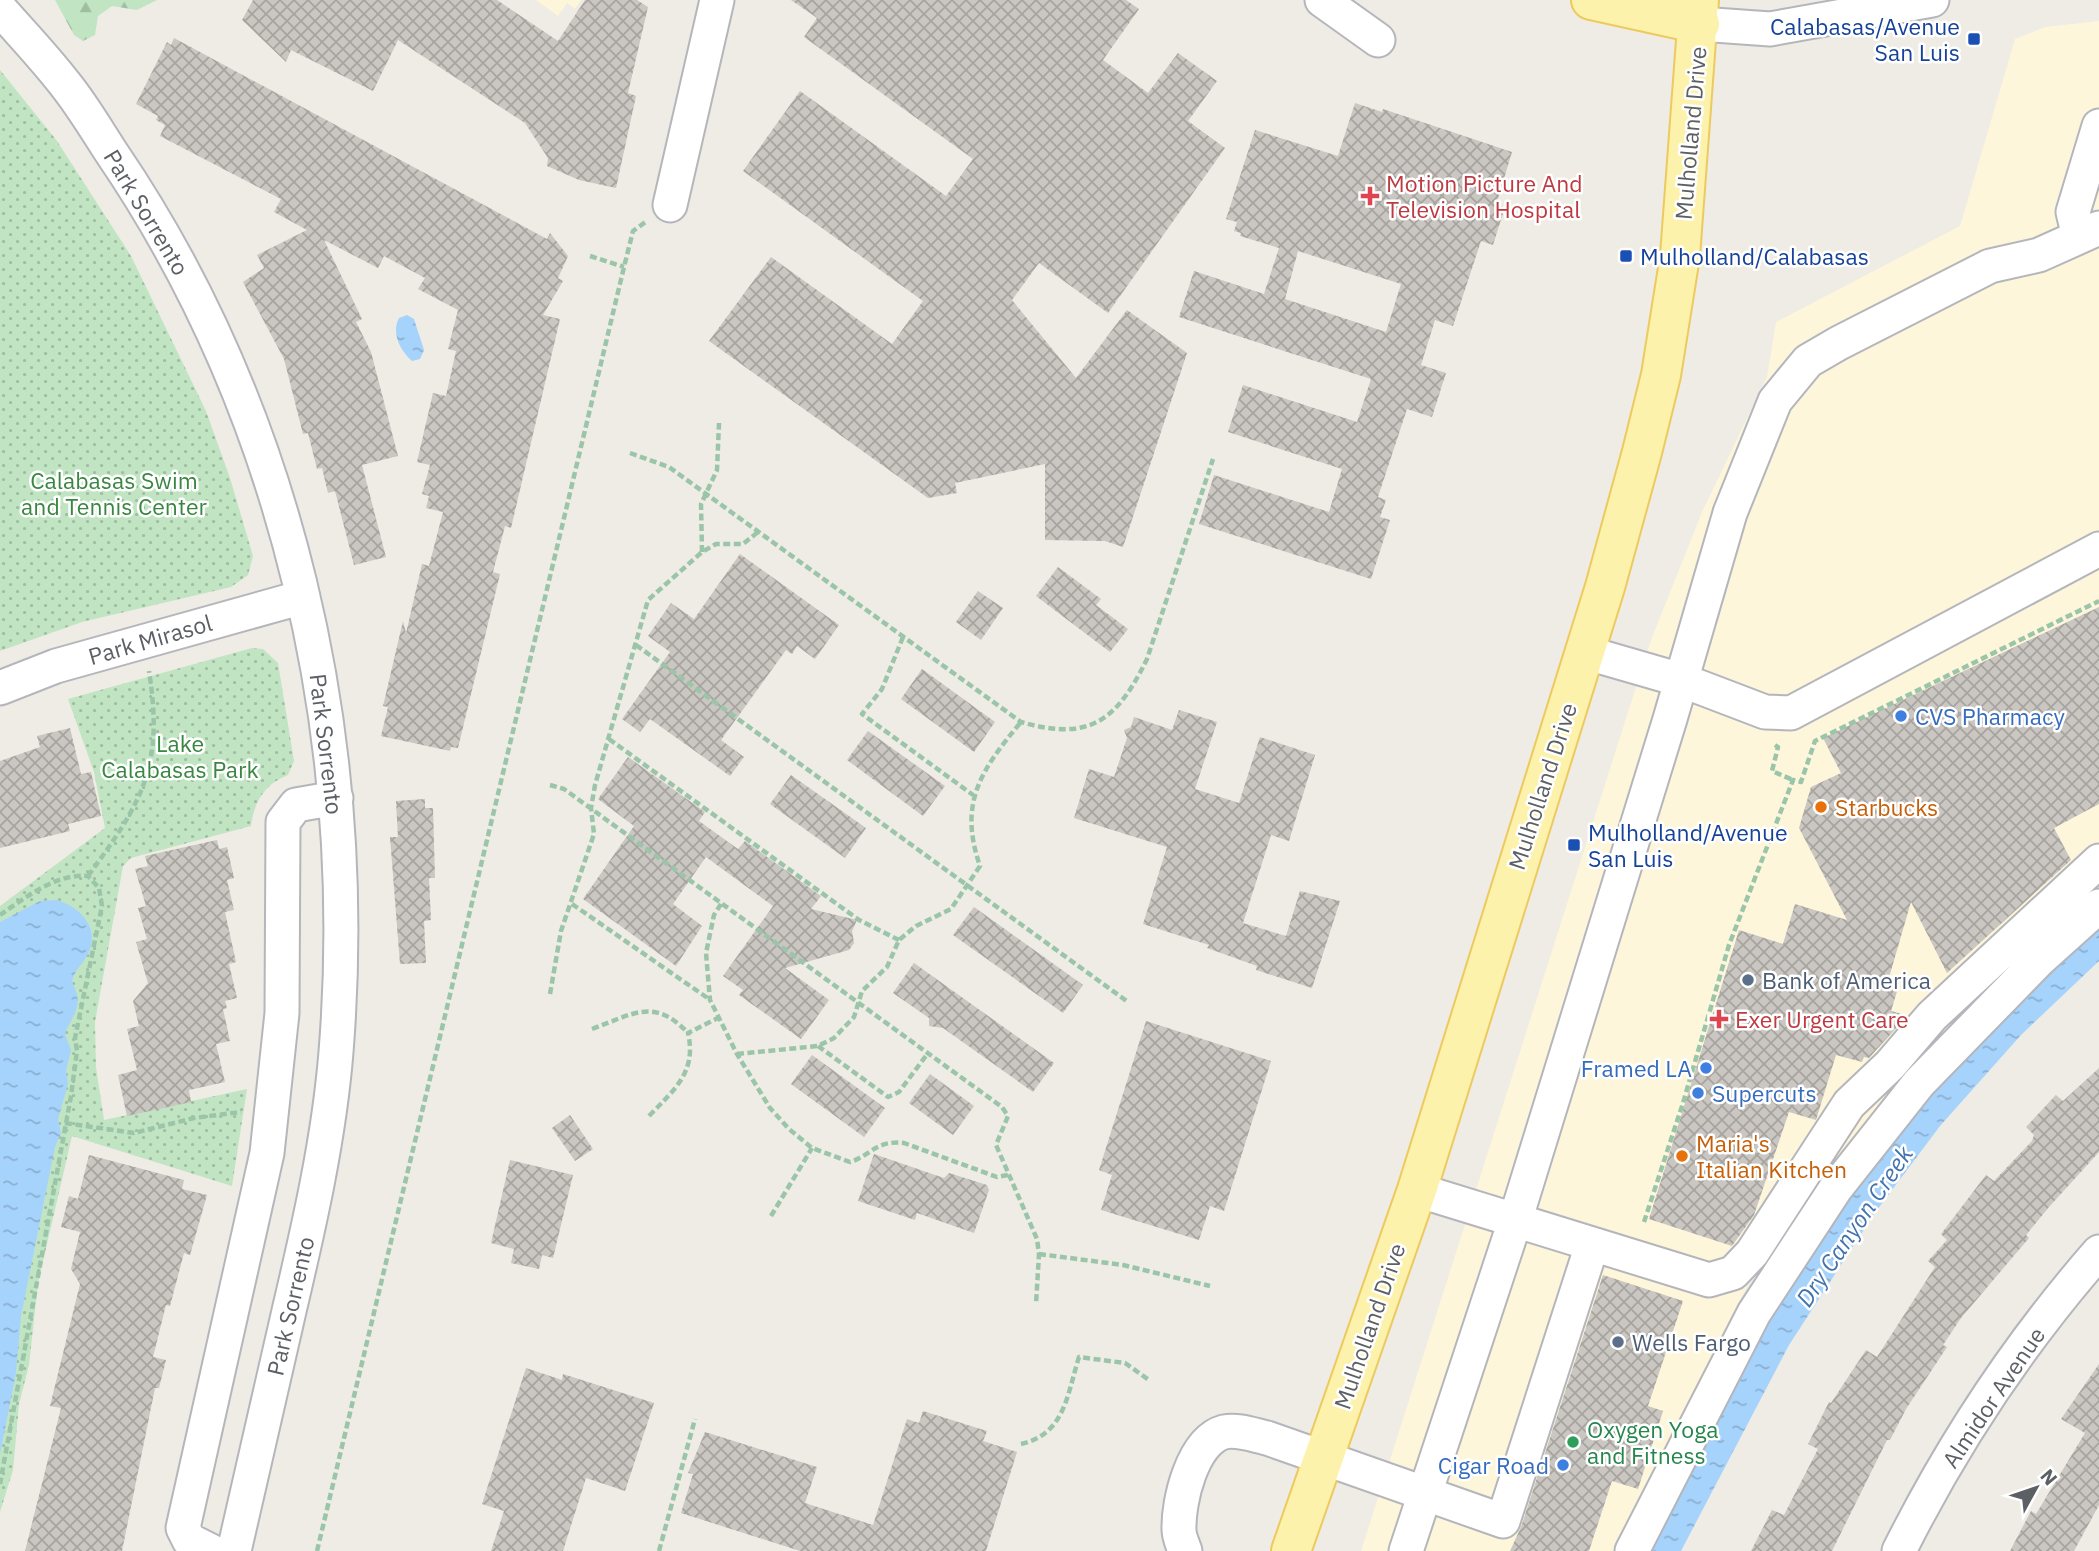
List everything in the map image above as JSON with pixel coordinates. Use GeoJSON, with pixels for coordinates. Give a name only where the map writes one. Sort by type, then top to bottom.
{"type":"FeatureCollection","features":[{"type":"Feature","properties":{"kind":"main road"},"geometry":{"type":"LineString","coordinates":[[1591,0],[1700,12]]}},
{"type":"Feature","properties":{"kind":"main road","name":"Mulholland Drive"},"geometry":{"type":"LineString","coordinates":[[1291,1551],[1417,1190],[1584,652],[1661,375],[1680,256],[1700,12]]}},
{"type":"Feature","properties":{"kind":"street"},"geometry":{"type":"LineString","coordinates":[[670,205],[717,0]]}},
{"type":"Feature","properties":{"kind":"street"},"geometry":{"type":"LineString","coordinates":[[1322,0],[1378,40]]}},
{"type":"Feature","properties":{"kind":"street"},"geometry":{"type":"LineString","coordinates":[[1700,12],[1770,29],[1932,0]]}},
{"type":"Feature","properties":{"kind":"street","name":"Park Sorrento"},"geometry":{"type":"LineString","coordinates":[[0,9],[66,84],[130,180],[188,278],[241,397],[270,477],[303,597],[324,698],[336,798],[342,903],[336,1054],[313,1207],[234,1551]]}},
{"type":"Feature","properties":{"kind":"street"},"geometry":{"type":"LineString","coordinates":[[1406,1551],[1515,1221],[1730,513],[1775,401],[1808,361],[1990,267],[2039,255],[2089,233],[2073,212],[2099,126]]}},
{"type":"Feature","properties":{"kind":"street"},"geometry":{"type":"LineString","coordinates":[[1584,652],[1681,680],[1765,712],[1791,713],[2099,549]]}},
{"type":"Feature","properties":{"kind":"street","name":"Park Mirasol"},"geometry":{"type":"LineString","coordinates":[[0,688],[56,666],[303,597]]}},
{"type":"Feature","properties":{"kind":"street"},"geometry":{"type":"LineString","coordinates":[[211,1551],[189,1540],[183,1528],[267,1153],[282,1013],[284,822],[296,805],[336,798]]}},
{"type":"Feature","properties":{"kind":"street"},"geometry":{"type":"LineString","coordinates":[[1417,1190],[1709,1280],[1733,1273],[1752,1253],[1849,1104],[1890,1065],[1932,1016],[2099,861]]}},
{"type":"Feature","properties":{"kind":"street"},"geometry":{"type":"LineString","coordinates":[[1632,1551],[1754,1313],[1836,1188],[1919,1083],[2039,960],[2099,906]]}},
{"type":"Feature","properties":{"kind":"street"},"geometry":{"type":"LineString","coordinates":[[1174,1545],[1192,1466],[1214,1436],[1226,1432],[1241,1432],[1322,1457],[1503,1521],[1592,1245]]}},
{"type":"Feature","properties":{"kind":"street","name":"Almidor Avenue"},"geometry":{"type":"LineString","coordinates":[[1899,1551],[1921,1507],[1986,1402],[2074,1281],[2099,1252]]}},
{"type":"Feature","properties":{"kind":"path"},"geometry":{"type":"LineString","coordinates":[[317,1551],[633,231]]}},
{"type":"Feature","properties":{"kind":"path"},"geometry":{"type":"LineString","coordinates":[[590,256],[624,267]]}},
{"type":"Feature","properties":{"kind":"path"},"geometry":{"type":"LineString","coordinates":[[702,552],[701,504],[717,470],[719,423]]}},
{"type":"Feature","properties":{"kind":"path"},"geometry":{"type":"LineString","coordinates":[[630,453],[669,467],[1021,722],[1049,730],[1088,727],[1113,714],[1133,687],[1147,659],[1213,459]]}},
{"type":"Feature","properties":{"kind":"path"},"geometry":{"type":"LineString","coordinates":[[550,993],[561,931],[594,834],[591,808],[648,600],[702,552],[716,544],[743,544],[758,532]]}},
{"type":"Feature","properties":{"kind":"path"},"geometry":{"type":"LineString","coordinates":[[1644,1222],[1683,1103],[1729,944],[1793,780],[1801,782],[1815,741],[2099,601]]}},
{"type":"Feature","properties":{"kind":"path"},"geometry":{"type":"LineString","coordinates":[[903,637],[882,689],[862,714],[973,795]]}},
{"type":"Feature","properties":{"kind":"path"},"geometry":{"type":"LineString","coordinates":[[636,645],[971,885],[1128,1002]]}},
{"type":"Feature","properties":{"kind":"path"},"geometry":{"type":"LineString","coordinates":[[88,876],[120,833],[145,785],[156,741],[149,667]]}},
{"type":"Feature","properties":{"kind":"path"},"geometry":{"type":"LineString","coordinates":[[737,1054],[817,1046],[846,1028],[854,1017],[862,990],[887,967],[899,940],[916,926],[951,909],[971,885],[980,866],[970,825],[973,795],[989,760],[1021,722]]}},
{"type":"Feature","properties":{"kind":"path"},"geometry":{"type":"LineString","coordinates":[[609,739],[859,920],[899,940]]}},
{"type":"Feature","properties":{"kind":"path"},"geometry":{"type":"LineString","coordinates":[[550,785],[565,789],[1002,1107],[1008,1116],[996,1145],[1037,1239],[1039,1254],[1036,1304]]}},
{"type":"Feature","properties":{"kind":"path"},"geometry":{"type":"LineString","coordinates":[[0,915],[52,883],[76,875],[88,876],[99,888],[102,906],[75,1038],[77,1051],[65,1123],[0,1484]]}},
{"type":"Feature","properties":{"kind":"path"},"geometry":{"type":"LineString","coordinates":[[572,904],[710,1000],[737,1054],[771,1108],[789,1129],[812,1148],[850,1162],[878,1145],[904,1143],[997,1177],[1008,1175]]}},
{"type":"Feature","properties":{"kind":"path"},"geometry":{"type":"LineString","coordinates":[[710,1000],[706,953],[714,915],[721,904]]}},
{"type":"Feature","properties":{"kind":"path"},"geometry":{"type":"LineString","coordinates":[[592,1029],[644,1010],[660,1011],[676,1020],[688,1033],[691,1060],[688,1071],[649,1116]]}},
{"type":"Feature","properties":{"kind":"path"},"geometry":{"type":"LineString","coordinates":[[688,1033],[720,1017]]}},
{"type":"Feature","properties":{"kind":"path"},"geometry":{"type":"LineString","coordinates":[[817,1046],[888,1097],[899,1092],[928,1053]]}},
{"type":"Feature","properties":{"kind":"path"},"geometry":{"type":"LineString","coordinates":[[65,1123],[134,1133],[194,1118],[249,1111]]}},
{"type":"Feature","properties":{"kind":"path"},"geometry":{"type":"LineString","coordinates":[[771,1216],[812,1148]]}},
{"type":"Feature","properties":{"kind":"path"},"geometry":{"type":"LineString","coordinates":[[1039,1254],[1123,1265],[1210,1286]]}},
{"type":"Feature","properties":{"kind":"path"},"geometry":{"type":"LineString","coordinates":[[1021,1444],[1040,1440],[1058,1421],[1079,1357],[1125,1363],[1149,1380]]}},
{"type":"Feature","properties":{"kind":"path"},"geometry":{"type":"LineString","coordinates":[[659,1551],[695,1419]]}},
{"type":"Feature","properties":{"kind":"shaded area"},"geometry":{"type":"Polygon","coordinates":[[[536,0],[581,0],[575,9],[567,3],[558,16],[536,0]]]}},
{"type":"Feature","properties":{"kind":"shaded area"},"geometry":{"type":"Polygon","coordinates":[[[2099,21],[2099,883],[2013,959],[1868,1120],[1747,1287],[1614,1551],[1361,1551],[1651,640],[1702,512],[1767,377],[1776,322],[1960,226],[2015,39],[2045,27],[2099,21]]]}},
{"type":"Feature","properties":{"kind":"green space"},"geometry":{"type":"Polygon","coordinates":[[[55,0],[157,0],[137,10],[112,6],[98,16],[95,35],[83,41],[74,35],[55,0]]]}},
{"type":"Feature","properties":{"kind":"green space","name":"Calabasas Swim and Tennis Center"},"geometry":{"type":"Polygon","coordinates":[[[0,70],[57,141],[131,256],[206,411],[230,478],[253,556],[248,575],[231,587],[82,622],[0,651],[0,70]]]}},
{"type":"Feature","properties":{"kind":"green space","name":"Lake Calabasas Park"},"geometry":{"type":"Polygon","coordinates":[[[252,648],[263,649],[278,663],[294,761],[288,775],[273,783],[262,794],[251,826],[131,858],[123,866],[95,1022],[96,1067],[104,1120],[247,1089],[232,1186],[72,1136],[38,1283],[29,1365],[19,1404],[13,1470],[0,1512],[0,906],[105,828],[94,772],[68,699],[252,648]]]}},
{"type":"Feature","properties":{"kind":"water"},"geometry":{"type":"Polygon","coordinates":[[[407,315],[414,319],[424,350],[420,359],[412,361],[396,335],[399,318],[407,315]]]}},
{"type":"Feature","properties":{"kind":"water"},"geometry":{"type":"Polygon","coordinates":[[[57,900],[80,913],[90,927],[92,936],[88,954],[72,982],[78,1003],[65,1034],[71,1050],[66,1071],[68,1084],[58,1119],[61,1133],[55,1147],[21,1316],[16,1373],[0,1454],[0,922],[40,901],[57,900]]]}},
{"type":"Feature","properties":{"kind":"water","name":"Dry Canyon Creek"},"geometry":{"type":"Polygon","coordinates":[[[2099,921],[2099,961],[2021,1035],[1940,1126],[1874,1214],[1789,1345],[1681,1551],[1644,1551],[1757,1334],[1807,1250],[1835,1210],[1928,1096],[2099,921]]]}},
{"type":"Feature","properties":{"kind":"building"},"geometry":{"type":"Polygon","coordinates":[[[253,0],[497,0],[558,41],[585,0],[637,0],[648,7],[628,93],[636,96],[616,188],[579,180],[547,166],[548,158],[525,123],[398,40],[373,91],[291,50],[286,62],[242,20],[253,0]]]}},
{"type":"Feature","properties":{"kind":"building"},"geometry":{"type":"Polygon","coordinates":[[[791,0],[1126,0],[1139,9],[1103,60],[1148,93],[1178,53],[1217,81],[1188,121],[1225,148],[1108,313],[1039,263],[1012,300],[1076,378],[1127,310],[1187,353],[1123,547],[1105,541],[1045,540],[1045,464],[955,483],[957,493],[928,498],[709,341],[771,257],[892,344],[923,301],[743,171],[800,91],[946,196],[973,159],[804,37],[817,18],[791,0]]]}},
{"type":"Feature","properties":{"kind":"building"},"geometry":{"type":"Polygon","coordinates":[[[174,38],[547,239],[550,233],[568,256],[558,278],[563,281],[543,315],[560,319],[511,528],[505,526],[493,572],[500,574],[458,748],[451,747],[450,751],[381,736],[388,707],[383,706],[403,621],[406,633],[422,564],[429,566],[443,512],[426,508],[429,496],[422,494],[430,465],[417,462],[433,393],[446,396],[456,351],[448,349],[458,310],[418,289],[425,278],[384,256],[378,268],[324,240],[362,319],[356,322],[371,352],[398,456],[362,465],[386,557],[354,565],[335,491],[328,493],[322,468],[317,469],[308,433],[303,434],[284,359],[243,282],[264,268],[257,255],[307,230],[274,212],[281,199],[160,136],[165,125],[156,120],[158,116],[136,104],[167,42],[171,45],[174,38]]]}},
{"type":"Feature","properties":{"kind":"building"},"geometry":{"type":"Polygon","coordinates":[[[1355,103],[1382,112],[1383,109],[1512,152],[1496,205],[1505,207],[1493,245],[1481,241],[1453,326],[1435,320],[1421,365],[1446,373],[1432,417],[1407,409],[1378,497],[1386,500],[1380,517],[1390,520],[1371,579],[1199,524],[1214,475],[1329,512],[1342,469],[1228,432],[1243,385],[1357,422],[1371,379],[1179,317],[1194,271],[1264,294],[1279,248],[1240,236],[1241,233],[1234,231],[1237,222],[1226,219],[1255,130],[1338,156],[1355,103]],[[1298,251],[1285,299],[1386,332],[1401,284],[1298,251]]]}},
{"type":"Feature","properties":{"kind":"building"},"geometry":{"type":"Polygon","coordinates":[[[740,554],[839,625],[815,659],[797,646],[792,654],[786,650],[721,740],[744,757],[730,776],[650,719],[640,732],[622,719],[670,652],[648,636],[671,603],[694,619],[740,554]]]}},
{"type":"Feature","properties":{"kind":"building"},"geometry":{"type":"Polygon","coordinates":[[[1058,567],[1101,599],[1096,605],[1128,629],[1110,652],[1036,596],[1058,567]]]}},
{"type":"Feature","properties":{"kind":"building"},"geometry":{"type":"Polygon","coordinates":[[[978,591],[1003,608],[981,640],[956,622],[978,591]]]}},
{"type":"Feature","properties":{"kind":"building"},"geometry":{"type":"Polygon","coordinates":[[[2099,607],[2099,804],[2054,828],[2071,860],[1947,973],[1911,902],[1888,981],[1899,985],[1891,1011],[1902,1014],[1899,1025],[1869,1058],[1864,1057],[1862,1062],[1836,1055],[1816,1120],[1789,1112],[1754,1215],[1732,1246],[1649,1219],[1739,930],[1783,944],[1795,904],[1847,920],[1799,828],[1811,787],[1841,773],[1823,738],[2099,607]]]}},
{"type":"Feature","properties":{"kind":"building"},"geometry":{"type":"Polygon","coordinates":[[[922,669],[995,722],[974,752],[901,699],[922,669]]]}},
{"type":"Feature","properties":{"kind":"building"},"geometry":{"type":"Polygon","coordinates":[[[1179,710],[1217,722],[1195,789],[1239,803],[1260,737],[1315,755],[1289,841],[1271,835],[1243,923],[1286,936],[1300,891],[1340,901],[1312,988],[1256,970],[1257,966],[1207,948],[1209,945],[1143,924],[1167,847],[1074,818],[1089,769],[1114,777],[1127,738],[1124,730],[1131,727],[1134,717],[1172,730],[1179,710]]]}},
{"type":"Feature","properties":{"kind":"building"},"geometry":{"type":"Polygon","coordinates":[[[70,728],[81,774],[91,772],[101,816],[68,824],[70,831],[0,848],[0,761],[40,747],[37,736],[70,728]]]}},
{"type":"Feature","properties":{"kind":"building"},"geometry":{"type":"Polygon","coordinates":[[[868,731],[945,786],[923,816],[847,760],[868,731]]]}},
{"type":"Feature","properties":{"kind":"building"},"geometry":{"type":"Polygon","coordinates":[[[628,757],[705,812],[699,821],[738,849],[745,841],[821,896],[811,909],[857,920],[852,931],[854,943],[849,950],[785,968],[829,1000],[801,1039],[739,995],[743,990],[723,976],[773,906],[706,857],[673,904],[702,926],[676,966],[583,899],[634,826],[598,799],[628,757]]]}},
{"type":"Feature","properties":{"kind":"building"},"geometry":{"type":"Polygon","coordinates":[[[791,775],[866,828],[845,858],[770,804],[791,775]]]}},
{"type":"Feature","properties":{"kind":"building"},"geometry":{"type":"Polygon","coordinates":[[[425,799],[425,808],[433,808],[435,878],[429,878],[431,920],[424,921],[426,963],[400,964],[390,837],[398,837],[396,801],[425,799]]]}},
{"type":"Feature","properties":{"kind":"building"},"geometry":{"type":"Polygon","coordinates":[[[217,840],[219,849],[227,847],[234,878],[227,880],[234,910],[225,912],[236,962],[229,964],[237,998],[225,1001],[227,1008],[223,1009],[230,1041],[216,1044],[225,1082],[189,1090],[191,1102],[127,1116],[118,1075],[137,1070],[127,1029],[139,1026],[133,1001],[148,983],[136,942],[147,939],[138,908],[146,906],[135,869],[148,866],[145,856],[217,840]]]}},
{"type":"Feature","properties":{"kind":"building"},"geometry":{"type":"Polygon","coordinates":[[[974,907],[1083,985],[1063,1013],[953,935],[974,907]]]}},
{"type":"Feature","properties":{"kind":"building"},"geometry":{"type":"Polygon","coordinates":[[[914,963],[1054,1063],[1033,1092],[943,1028],[929,1026],[929,1018],[893,993],[914,963]]]}},
{"type":"Feature","properties":{"kind":"building"},"geometry":{"type":"Polygon","coordinates":[[[1146,1021],[1271,1061],[1224,1211],[1210,1206],[1199,1240],[1101,1210],[1112,1175],[1099,1170],[1146,1021]]]}},
{"type":"Feature","properties":{"kind":"building"},"geometry":{"type":"Polygon","coordinates":[[[812,1055],[885,1108],[864,1137],[791,1084],[812,1055]]]}},
{"type":"Feature","properties":{"kind":"building"},"geometry":{"type":"Polygon","coordinates":[[[2099,1068],[2099,1152],[2049,1207],[2026,1235],[2029,1238],[1961,1318],[1943,1345],[1947,1347],[1906,1409],[1890,1440],[1887,1440],[1832,1551],[1751,1551],[1772,1510],[1784,1515],[1818,1449],[1808,1444],[1829,1402],[1831,1403],[1866,1350],[1877,1357],[1935,1267],[1928,1261],[1947,1240],[1941,1234],[1986,1175],[1994,1181],[2032,1141],[2034,1135],[2026,1127],[2056,1095],[2063,1101],[2099,1068]]]}},
{"type":"Feature","properties":{"kind":"building"},"geometry":{"type":"Polygon","coordinates":[[[930,1074],[974,1106],[953,1135],[909,1103],[930,1074]]]}},
{"type":"Feature","properties":{"kind":"building"},"geometry":{"type":"Polygon","coordinates":[[[570,1115],[593,1149],[575,1161],[552,1128],[570,1115]]]}},
{"type":"Feature","properties":{"kind":"building"},"geometry":{"type":"Polygon","coordinates":[[[874,1154],[944,1178],[949,1173],[987,1185],[989,1190],[974,1233],[917,1213],[915,1220],[858,1201],[874,1154]]]}},
{"type":"Feature","properties":{"kind":"building"},"geometry":{"type":"Polygon","coordinates":[[[89,1155],[184,1180],[182,1189],[207,1195],[190,1255],[184,1253],[170,1306],[166,1305],[153,1357],[166,1360],[159,1388],[155,1388],[122,1551],[25,1551],[61,1408],[50,1406],[80,1284],[71,1269],[80,1232],[61,1227],[69,1196],[78,1199],[89,1155]]]}},
{"type":"Feature","properties":{"kind":"building"},"geometry":{"type":"Polygon","coordinates":[[[510,1160],[573,1175],[553,1258],[542,1255],[539,1269],[511,1263],[514,1249],[491,1243],[510,1160]]]}},
{"type":"Feature","properties":{"kind":"building"},"geometry":{"type":"Polygon","coordinates":[[[1603,1275],[1683,1301],[1648,1406],[1663,1411],[1638,1489],[1612,1481],[1589,1551],[1510,1551],[1521,1527],[1603,1275]]]}},
{"type":"Feature","properties":{"kind":"building"},"geometry":{"type":"Polygon","coordinates":[[[2099,1364],[2099,1505],[2074,1551],[2010,1551],[2031,1511],[2036,1514],[2085,1433],[2061,1419],[2099,1364]]]}},
{"type":"Feature","properties":{"kind":"building"},"geometry":{"type":"Polygon","coordinates":[[[526,1368],[562,1380],[563,1374],[654,1403],[625,1491],[586,1478],[563,1551],[491,1551],[504,1511],[482,1504],[526,1368]]]}},
{"type":"Feature","properties":{"kind":"building"},"geometry":{"type":"Polygon","coordinates":[[[923,1411],[987,1431],[983,1441],[1017,1452],[986,1551],[800,1551],[681,1513],[693,1474],[688,1473],[705,1432],[817,1467],[805,1503],[873,1525],[907,1419],[919,1423],[923,1411]]]}},
{"type":"Feature","properties":{"kind":"place","name":"Calabasas/Avenue San Luis"},"geometry":{"type":"Point","coordinates":[1974,39]}},
{"type":"Feature","properties":{"kind":"place","name":"Motion Picture And Television Hospital"},"geometry":{"type":"Point","coordinates":[1370,196]}},
{"type":"Feature","properties":{"kind":"place","name":"Mulholland/Calabasas"},"geometry":{"type":"Point","coordinates":[1626,256]}},
{"type":"Feature","properties":{"kind":"place","name":"CVS Pharmacy"},"geometry":{"type":"Point","coordinates":[1901,716]}},
{"type":"Feature","properties":{"kind":"place","name":"Starbucks"},"geometry":{"type":"Point","coordinates":[1821,807]}},
{"type":"Feature","properties":{"kind":"place","name":"Mulholland/Avenue San Luis"},"geometry":{"type":"Point","coordinates":[1574,845]}},
{"type":"Feature","properties":{"kind":"place","name":"Bank of America"},"geometry":{"type":"Point","coordinates":[1748,980]}},
{"type":"Feature","properties":{"kind":"place","name":"Exer Urgent Care"},"geometry":{"type":"Point","coordinates":[1719,1019]}},
{"type":"Feature","properties":{"kind":"place","name":"Framed LA"},"geometry":{"type":"Point","coordinates":[1706,1068]}},
{"type":"Feature","properties":{"kind":"place","name":"Supercuts"},"geometry":{"type":"Point","coordinates":[1698,1093]}},
{"type":"Feature","properties":{"kind":"place","name":"Maria's Italian Kitchen"},"geometry":{"type":"Point","coordinates":[1682,1156]}},
{"type":"Feature","properties":{"kind":"place","name":"Wells Fargo"},"geometry":{"type":"Point","coordinates":[1618,1342]}},
{"type":"Feature","properties":{"kind":"place","name":"Oxygen Yoga and Fitness"},"geometry":{"type":"Point","coordinates":[1573,1442]}},
{"type":"Feature","properties":{"kind":"place","name":"Cigar Road"},"geometry":{"type":"Point","coordinates":[1563,1465]}}]}
